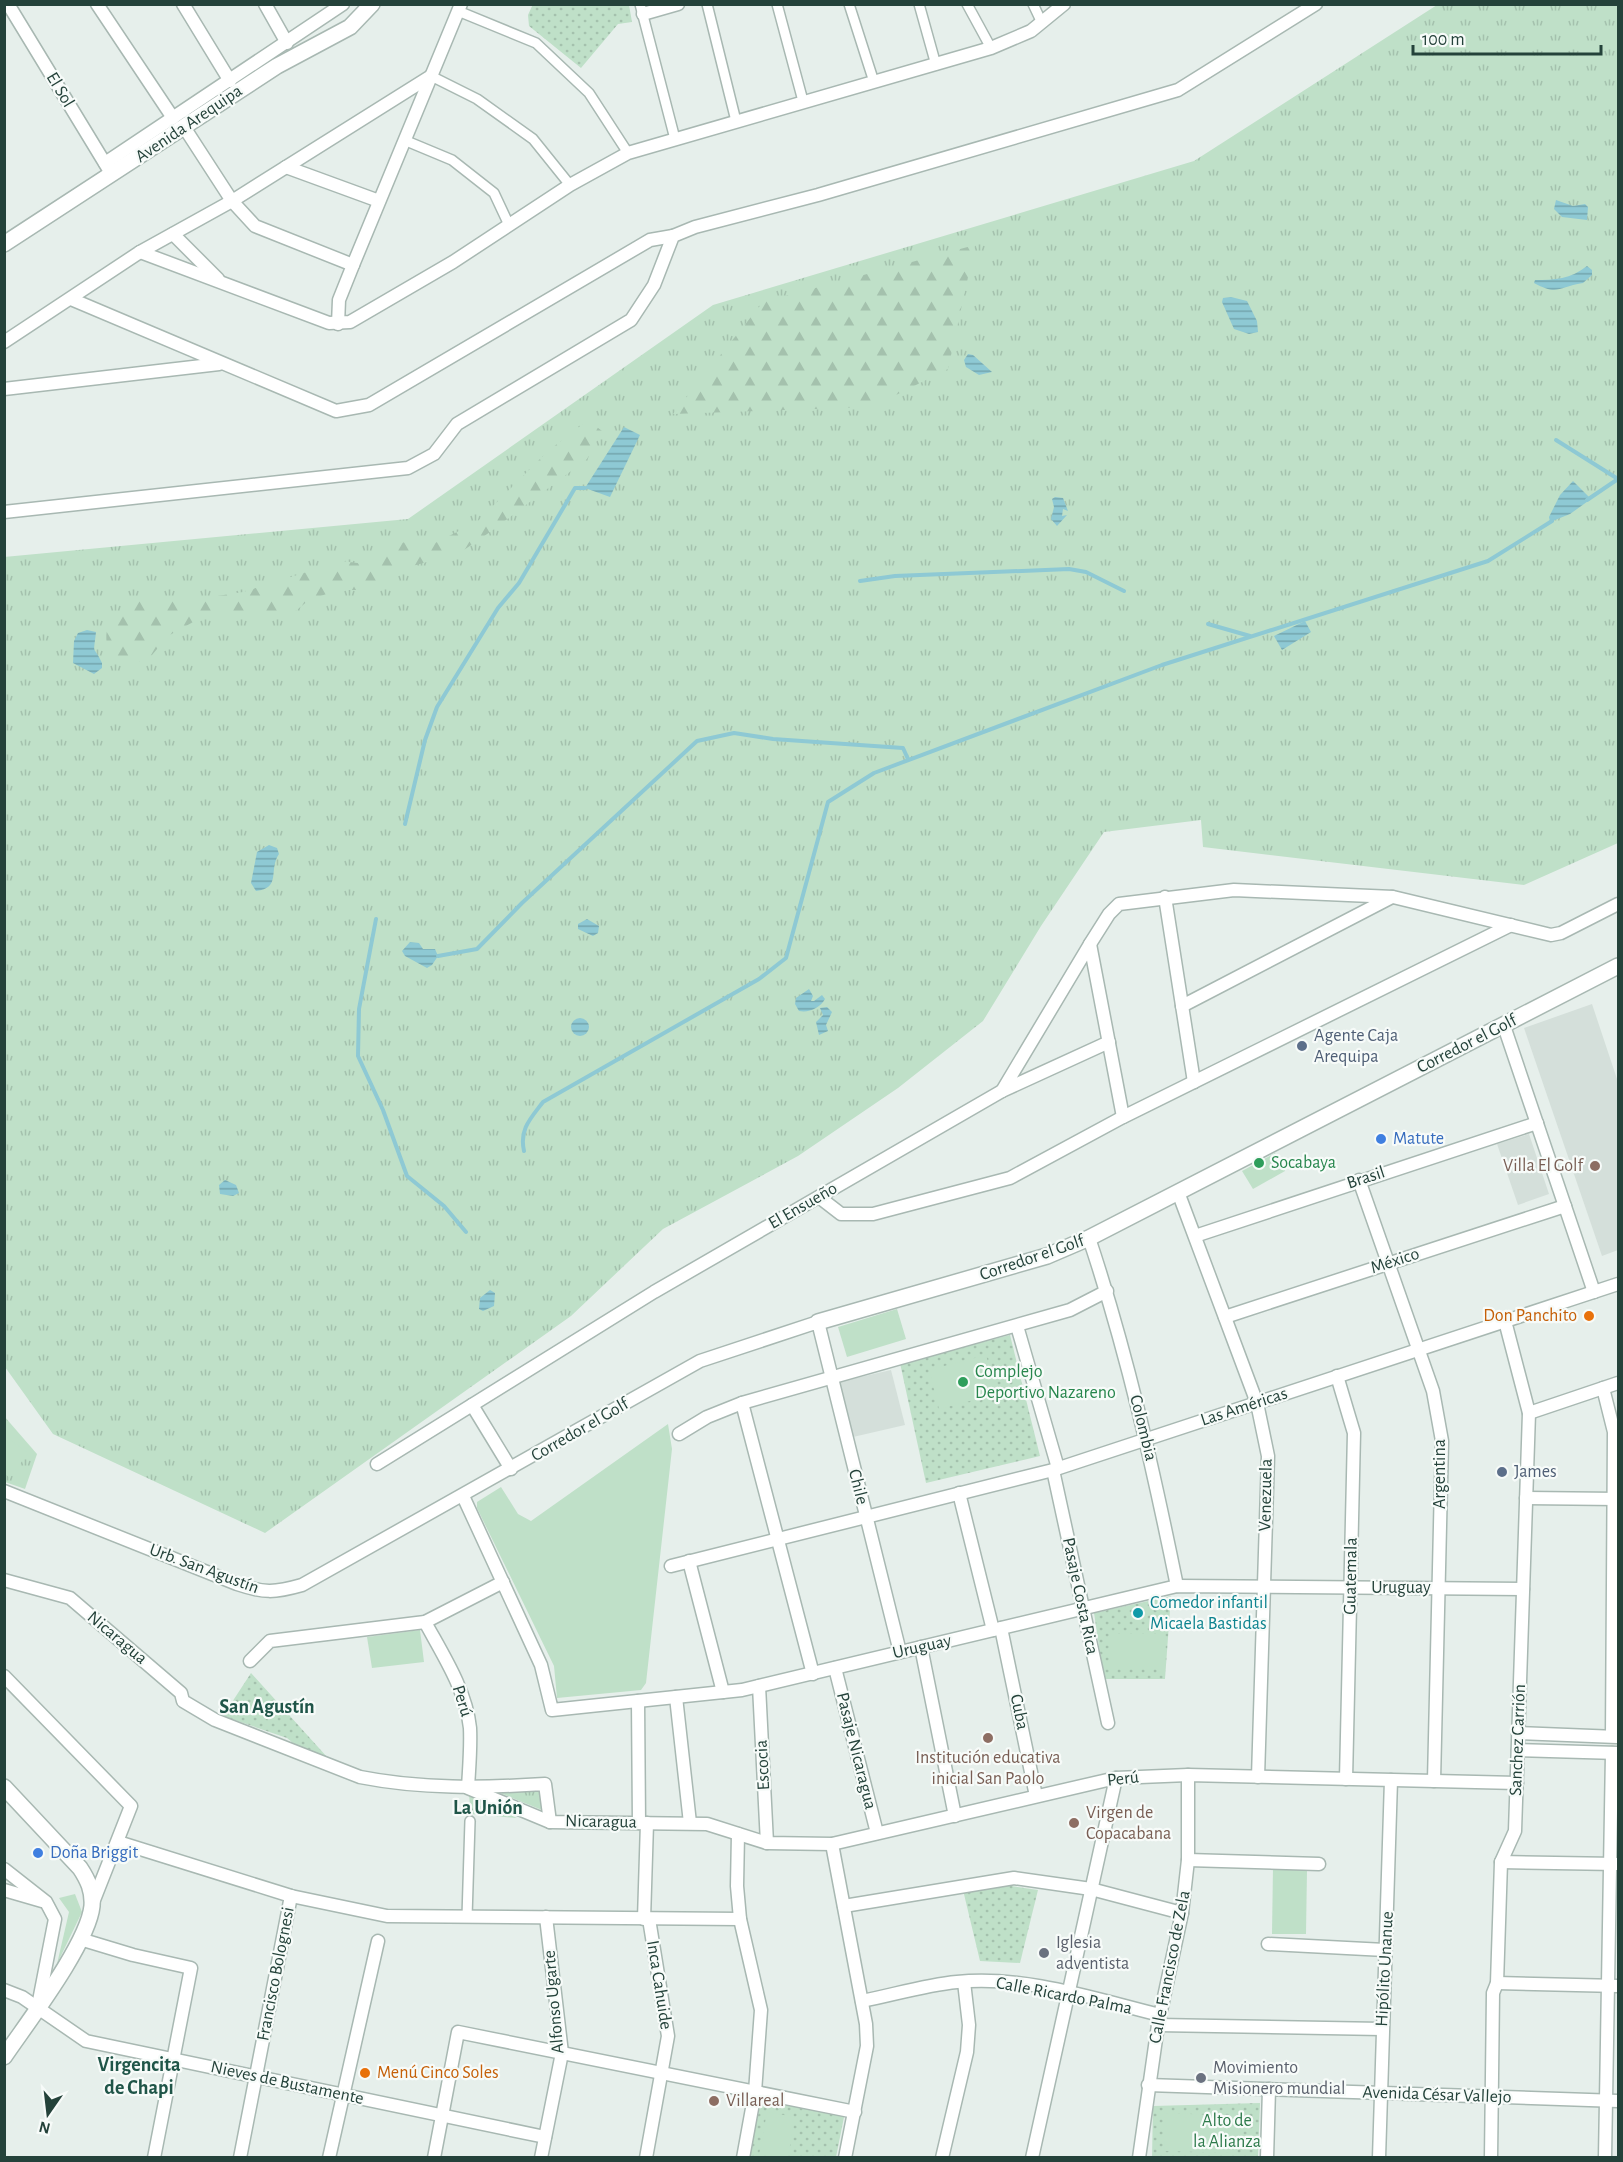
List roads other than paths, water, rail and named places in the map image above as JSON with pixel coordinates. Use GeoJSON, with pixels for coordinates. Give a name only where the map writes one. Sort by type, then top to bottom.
{"type":"FeatureCollection","features":[{"type":"Feature","properties":{"kind":"street","name":"El Sol"},"geometry":{"type":"LineString","coordinates":[[8,4],[108,169]]}},
{"type":"Feature","properties":{"kind":"street"},"geometry":{"type":"LineString","coordinates":[[97,4],[232,201],[255,226],[353,265]]}},
{"type":"Feature","properties":{"kind":"street"},"geometry":{"type":"LineString","coordinates":[[183,4],[230,81]]}},
{"type":"Feature","properties":{"kind":"street"},"geometry":{"type":"LineString","coordinates":[[265,4],[287,43]]}},
{"type":"Feature","properties":{"kind":"street"},"geometry":{"type":"LineString","coordinates":[[179,122],[230,81],[343,4]]}},
{"type":"Feature","properties":{"kind":"street","name":"Avenida Arequipa"},"geometry":{"type":"LineString","coordinates":[[4,244],[108,169],[179,122],[350,27],[372,4]]}},
{"type":"Feature","properties":{"kind":"street"},"geometry":{"type":"LineString","coordinates":[[675,139],[641,9],[678,4]]}},
{"type":"Feature","properties":{"kind":"street"},"geometry":{"type":"LineString","coordinates":[[707,4],[736,121]]}},
{"type":"Feature","properties":{"kind":"street"},"geometry":{"type":"LineString","coordinates":[[777,4],[803,101]]}},
{"type":"Feature","properties":{"kind":"street"},"geometry":{"type":"LineString","coordinates":[[849,4],[874,82]]}},
{"type":"Feature","properties":{"kind":"street"},"geometry":{"type":"LineString","coordinates":[[919,4],[936,65]]}},
{"type":"Feature","properties":{"kind":"street"},"geometry":{"type":"LineString","coordinates":[[967,4],[991,48]]}},
{"type":"Feature","properties":{"kind":"street"},"geometry":{"type":"LineString","coordinates":[[1034,4],[1042,22]]}},
{"type":"Feature","properties":{"kind":"street"},"geometry":{"type":"LineString","coordinates":[[140,252],[338,324],[350,322],[453,262],[570,185],[628,153],[991,48],[1031,31],[1064,4]]}},
{"type":"Feature","properties":{"kind":"street"},"geometry":{"type":"LineString","coordinates":[[71,299],[220,364],[336,411],[369,405],[650,240],[673,236],[695,227],[818,195],[1178,90],[1316,4]]}},
{"type":"Feature","properties":{"kind":"street"},"geometry":{"type":"LineString","coordinates":[[338,324],[339,300],[459,8],[536,43],[590,93],[628,153]]}},
{"type":"Feature","properties":{"kind":"street"},"geometry":{"type":"LineString","coordinates":[[4,342],[140,252],[232,201],[431,76]]}},
{"type":"Feature","properties":{"kind":"street"},"geometry":{"type":"LineString","coordinates":[[431,76],[477,99],[534,139],[570,185]]}},
{"type":"Feature","properties":{"kind":"street"},"geometry":{"type":"LineString","coordinates":[[404,140],[452,160],[494,193],[509,225]]}},
{"type":"Feature","properties":{"kind":"street"},"geometry":{"type":"LineString","coordinates":[[286,167],[379,201]]}},
{"type":"Feature","properties":{"kind":"street"},"geometry":{"type":"LineString","coordinates":[[173,234],[221,282]]}},
{"type":"Feature","properties":{"kind":"street"},"geometry":{"type":"LineString","coordinates":[[4,512],[408,468],[434,454],[456,424],[631,320],[654,285],[673,236]]}},
{"type":"Feature","properties":{"kind":"street"},"geometry":{"type":"LineString","coordinates":[[4,389],[220,364]]}},
{"type":"Feature","properties":{"kind":"street","name":"El Ensueño"},"geometry":{"type":"LineString","coordinates":[[377,1464],[654,1292],[1002,1091],[1108,915],[1119,904],[1234,890],[1393,897],[1551,935],[1561,933],[1618,904]]}},
{"type":"Feature","properties":{"kind":"street"},"geometry":{"type":"LineString","coordinates":[[1166,897],[1194,1082]]}},
{"type":"Feature","properties":{"kind":"street"},"geometry":{"type":"LineString","coordinates":[[1182,1005],[1393,897]]}},
{"type":"Feature","properties":{"kind":"street"},"geometry":{"type":"LineString","coordinates":[[819,1197],[841,1214],[873,1214],[1010,1178],[1194,1082],[1511,925]]}},
{"type":"Feature","properties":{"kind":"street"},"geometry":{"type":"LineString","coordinates":[[1090,944],[1124,1118]]}},
{"type":"Feature","properties":{"kind":"street","name":"Corredor el Golf"},"geometry":{"type":"LineString","coordinates":[[463,1496],[700,1361],[818,1322],[1047,1256],[1089,1238],[1618,966]]}},
{"type":"Feature","properties":{"kind":"street"},"geometry":{"type":"LineString","coordinates":[[1504,1026],[1594,1292]]}},
{"type":"Feature","properties":{"kind":"street"},"geometry":{"type":"LineString","coordinates":[[1002,1091],[1109,1042]]}},
{"type":"Feature","properties":{"kind":"street","name":"Brasil"},"geometry":{"type":"LineString","coordinates":[[1195,1236],[1537,1123]]}},
{"type":"Feature","properties":{"kind":"street","name":"Argentina"},"geometry":{"type":"LineString","coordinates":[[1359,1180],[1433,1390],[1442,1441],[1434,1781]]}},
{"type":"Feature","properties":{"kind":"street","name":"Venezuela"},"geometry":{"type":"LineString","coordinates":[[1178,1192],[1257,1403],[1268,1456],[1258,1777]]}},
{"type":"Feature","properties":{"kind":"street","name":"México"},"geometry":{"type":"LineString","coordinates":[[1225,1317],[1565,1206]]}},
{"type":"Feature","properties":{"kind":"street","name":"Colombia"},"geometry":{"type":"LineString","coordinates":[[1089,1238],[1107,1291],[1147,1439],[1177,1586]]}},
{"type":"Feature","properties":{"kind":"street","name":"Las Américas"},"geometry":{"type":"LineString","coordinates":[[671,1566],[1056,1469],[1618,1284]]}},
{"type":"Feature","properties":{"kind":"street"},"geometry":{"type":"LineString","coordinates":[[679,1434],[707,1416],[741,1403],[1070,1310],[1107,1291]]}},
{"type":"Feature","properties":{"kind":"street","name":"Sanchez Carrión"},"geometry":{"type":"LineString","coordinates":[[1491,2157],[1493,1993],[1497,1983],[1501,1862],[1515,1831],[1528,1413],[1505,1321]]}},
{"type":"Feature","properties":{"kind":"street","name":"Chile"},"geometry":{"type":"LineString","coordinates":[[818,1322],[900,1652]]}},
{"type":"Feature","properties":{"kind":"street","name":"Pasaje Costa Rica"},"geometry":{"type":"LineString","coordinates":[[1017,1326],[1056,1469],[1107,1723]]}},
{"type":"Feature","properties":{"kind":"street","name":"Guatemala"},"geometry":{"type":"LineString","coordinates":[[1337,1376],[1354,1433],[1346,1779]]}},
{"type":"Feature","properties":{"kind":"street"},"geometry":{"type":"LineString","coordinates":[[1528,1413],[1618,1383]]}},
{"type":"Feature","properties":{"kind":"street"},"geometry":{"type":"LineString","coordinates":[[1518,1733],[1615,1737],[1614,1432],[1603,1388]]}},
{"type":"Feature","properties":{"kind":"street"},"geometry":{"type":"LineString","coordinates":[[741,1403],[813,1674]]}},
{"type":"Feature","properties":{"kind":"street"},"geometry":{"type":"LineString","coordinates":[[472,1405],[511,1469]]}},
{"type":"Feature","properties":{"kind":"street","name":"Urb. San Agustín"},"geometry":{"type":"LineString","coordinates":[[4,1491],[262,1592],[279,1592],[302,1585],[463,1496]]}},
{"type":"Feature","properties":{"kind":"street","name":"Cuba"},"geometry":{"type":"LineString","coordinates":[[960,1493],[997,1629],[1036,1796]]}},
{"type":"Feature","properties":{"kind":"street","name":"Uruguay"},"geometry":{"type":"LineString","coordinates":[[463,1496],[541,1665],[552,1710],[723,1692],[759,1686],[1177,1586],[1523,1588]]}},
{"type":"Feature","properties":{"kind":"street"},"geometry":{"type":"LineString","coordinates":[[1526,1498],[1616,1499]]}},
{"type":"Feature","properties":{"kind":"street"},"geometry":{"type":"LineString","coordinates":[[689,1561],[723,1692]]}},
{"type":"Feature","properties":{"kind":"street","name":"Nicaragua"},"geometry":{"type":"LineString","coordinates":[[4,1580],[70,1598],[181,1692],[183,1701],[215,1720],[360,1777],[384,1782],[468,1788],[550,1821],[707,1824],[738,1834]]}},
{"type":"Feature","properties":{"kind":"street"},"geometry":{"type":"LineString","coordinates":[[250,1661],[270,1641],[425,1622],[503,1582]]}},
{"type":"Feature","properties":{"kind":"street","name":"Perú"},"geometry":{"type":"LineString","coordinates":[[425,1622],[459,1686],[470,1727],[468,1788]]}},
{"type":"Feature","properties":{"kind":"street"},"geometry":{"type":"LineString","coordinates":[[921,1647],[955,1816]]}},
{"type":"Feature","properties":{"kind":"street","name":"Pasaje Nicaragua"},"geometry":{"type":"LineString","coordinates":[[836,1668],[877,1833]]}},
{"type":"Feature","properties":{"kind":"street"},"geometry":{"type":"LineString","coordinates":[[4,1676],[131,1806],[80,1939],[38,2008],[4,2057]]}},
{"type":"Feature","properties":{"kind":"street","name":"Escocia"},"geometry":{"type":"LineString","coordinates":[[759,1686],[767,1843]]}},
{"type":"Feature","properties":{"kind":"street"},"geometry":{"type":"LineString","coordinates":[[676,1697],[690,1823]]}},
{"type":"Feature","properties":{"kind":"street","name":"Inca Cahuide"},"geometry":{"type":"LineString","coordinates":[[638,1701],[646,1918],[668,2036],[646,2157]]}},
{"type":"Feature","properties":{"kind":"street"},"geometry":{"type":"LineString","coordinates":[[1518,1750],[1616,1753],[1612,2101],[1605,2157]]}},
{"type":"Feature","properties":{"kind":"street","name":"Perú"},"geometry":{"type":"LineString","coordinates":[[738,1834],[767,1843],[832,1844],[1116,1778],[1188,1775],[1517,1783]]}},
{"type":"Feature","properties":{"kind":"street","name":"Calle Francisco de Zela"},"geometry":{"type":"LineString","coordinates":[[1138,2157],[1159,2020],[1182,1913],[1188,1860],[1188,1775]]}},
{"type":"Feature","properties":{"kind":"street"},"geometry":{"type":"LineString","coordinates":[[1032,2157],[1116,1778]]}},
{"type":"Feature","properties":{"kind":"street","name":"Hipólito Unanue"},"geometry":{"type":"LineString","coordinates":[[1379,2157],[1390,1780]]}},
{"type":"Feature","properties":{"kind":"street"},"geometry":{"type":"LineString","coordinates":[[468,1788],[545,1785],[550,1821]]}},
{"type":"Feature","properties":{"kind":"street"},"geometry":{"type":"LineString","coordinates":[[4,1787],[80,1868],[90,1887],[92,1906]]}},
{"type":"Feature","properties":{"kind":"street"},"geometry":{"type":"LineString","coordinates":[[467,1917],[470,1821]]}},
{"type":"Feature","properties":{"kind":"street"},"geometry":{"type":"LineString","coordinates":[[738,1834],[736,1886],[740,1919],[761,2010],[755,2092],[743,2157]]}},
{"type":"Feature","properties":{"kind":"street"},"geometry":{"type":"LineString","coordinates":[[118,1842],[291,1896],[387,1916],[740,1919]]}},
{"type":"Feature","properties":{"kind":"street"},"geometry":{"type":"LineString","coordinates":[[832,1844],[862,2001],[867,2046],[846,2157]]}},
{"type":"Feature","properties":{"kind":"street"},"geometry":{"type":"LineString","coordinates":[[1188,1860],[1319,1864]]}},
{"type":"Feature","properties":{"kind":"street"},"geometry":{"type":"LineString","coordinates":[[1501,1862],[1614,1864]]}},
{"type":"Feature","properties":{"kind":"street"},"geometry":{"type":"LineString","coordinates":[[4,1869],[46,1902],[55,1919],[38,2008]]}},
{"type":"Feature","properties":{"kind":"street"},"geometry":{"type":"LineString","coordinates":[[844,1906],[1014,1878],[1091,1889],[1182,1913]]}},
{"type":"Feature","properties":{"kind":"street"},"geometry":{"type":"LineString","coordinates":[[4,1890],[46,1902]]}},
{"type":"Feature","properties":{"kind":"street","name":"Francisco Bolognesi"},"geometry":{"type":"LineString","coordinates":[[240,2157],[291,1896]]}},
{"type":"Feature","properties":{"kind":"street","name":"Alfonso Ugarte"},"geometry":{"type":"LineString","coordinates":[[541,2157],[562,2053],[546,1917]]}},
{"type":"Feature","properties":{"kind":"street"},"geometry":{"type":"LineString","coordinates":[[80,1939],[133,1955],[191,1968],[154,2157]]}},
{"type":"Feature","properties":{"kind":"street"},"geometry":{"type":"LineString","coordinates":[[329,2157],[378,1941]]}},
{"type":"Feature","properties":{"kind":"street"},"geometry":{"type":"LineString","coordinates":[[1268,1944],[1385,1950]]}},
{"type":"Feature","properties":{"kind":"street","name":"Calle Ricardo Palma"},"geometry":{"type":"LineString","coordinates":[[862,2001],[964,1982],[1000,1981],[1068,1993],[1159,2020],[1382,2029]]}},
{"type":"Feature","properties":{"kind":"street"},"geometry":{"type":"LineString","coordinates":[[942,2157],[967,2052],[969,2025],[964,1982]]}},
{"type":"Feature","properties":{"kind":"street"},"geometry":{"type":"LineString","coordinates":[[1497,1983],[1613,1986]]}},
{"type":"Feature","properties":{"kind":"street","name":"Nieves de Bustamente"},"geometry":{"type":"LineString","coordinates":[[4,1989],[22,1997],[86,2041],[545,2137]]}},
{"type":"Feature","properties":{"kind":"street"},"geometry":{"type":"LineString","coordinates":[[434,2157],[458,2032],[855,2112]]}},
{"type":"Feature","properties":{"kind":"street","name":"Avenida César Vallejo"},"geometry":{"type":"LineString","coordinates":[[1148,2085],[1612,2101]]}},
{"type":"Feature","properties":{"kind":"street"},"geometry":{"type":"LineString","coordinates":[[1267,2157],[1269,2089]]}},
{"type":"Feature","properties":{"kind":"water"},"geometry":{"type":"Polygon","coordinates":[[[1556,200],[1573,206],[1585,204],[1588,207],[1587,220],[1562,217],[1554,209],[1556,200]]]}},
{"type":"Feature","properties":{"kind":"water"},"geometry":{"type":"Polygon","coordinates":[[[1587,266],[1592,270],[1592,275],[1583,283],[1553,290],[1534,283],[1535,280],[1569,276],[1587,266]]]}},
{"type":"Feature","properties":{"kind":"water"},"geometry":{"type":"Polygon","coordinates":[[[1231,297],[1247,301],[1257,321],[1258,332],[1249,334],[1234,329],[1222,302],[1223,298],[1231,297]]]}},
{"type":"Feature","properties":{"kind":"water"},"geometry":{"type":"Polygon","coordinates":[[[968,354],[973,355],[992,372],[979,375],[966,367],[964,360],[968,354]]]}},
{"type":"Feature","properties":{"kind":"water"},"geometry":{"type":"Polygon","coordinates":[[[624,427],[640,435],[610,497],[585,488],[624,427]]]}},
{"type":"Feature","properties":{"kind":"water"},"geometry":{"type":"Polygon","coordinates":[[[1573,481],[1591,499],[1570,514],[1550,522],[1549,517],[1560,495],[1573,481]]]}},
{"type":"Feature","properties":{"kind":"water"},"geometry":{"type":"Polygon","coordinates":[[[1063,498],[1068,511],[1063,509],[1062,516],[1067,515],[1057,526],[1051,519],[1054,507],[1052,499],[1063,498]]]}},
{"type":"Feature","properties":{"kind":"water"},"geometry":{"type":"Polygon","coordinates":[[[1305,621],[1311,632],[1282,650],[1274,636],[1305,621]]]}},
{"type":"Feature","properties":{"kind":"water"},"geometry":{"type":"Polygon","coordinates":[[[87,630],[96,632],[94,650],[102,663],[102,668],[94,674],[73,663],[74,641],[78,633],[87,630]]]}},
{"type":"Feature","properties":{"kind":"water"},"geometry":{"type":"Polygon","coordinates":[[[269,845],[277,848],[279,854],[272,882],[264,889],[256,891],[251,883],[257,852],[269,845]]]}},
{"type":"Feature","properties":{"kind":"water"},"geometry":{"type":"Polygon","coordinates":[[[587,919],[599,926],[598,933],[593,936],[578,929],[578,924],[587,919]]]}},
{"type":"Feature","properties":{"kind":"water"},"geometry":{"type":"Polygon","coordinates":[[[410,942],[419,943],[423,949],[435,949],[438,956],[432,965],[427,968],[405,956],[402,951],[410,942]]]}},
{"type":"Feature","properties":{"kind":"water"},"geometry":{"type":"Polygon","coordinates":[[[809,989],[813,996],[811,1001],[822,995],[825,999],[814,1009],[799,1011],[795,1004],[796,998],[809,989]]]}},
{"type":"Feature","properties":{"kind":"water"},"geometry":{"type":"Polygon","coordinates":[[[827,1007],[832,1012],[826,1025],[828,1031],[819,1035],[816,1022],[823,1015],[820,1008],[827,1007]]]}},
{"type":"Feature","properties":{"kind":"water"},"geometry":{"type":"Polygon","coordinates":[[[580,1018],[586,1021],[589,1027],[586,1033],[580,1036],[574,1033],[571,1027],[574,1021],[580,1018]]]}},
{"type":"Feature","properties":{"kind":"water"},"geometry":{"type":"Polygon","coordinates":[[[225,1180],[236,1185],[239,1193],[233,1196],[220,1194],[219,1185],[225,1180]]]}},
{"type":"Feature","properties":{"kind":"water"},"geometry":{"type":"Polygon","coordinates":[[[490,1290],[495,1293],[494,1306],[483,1311],[479,1309],[480,1298],[490,1290]]]}},
{"type":"Feature","properties":{"kind":"waterway"},"geometry":{"type":"LineString","coordinates":[[1556,440],[1618,479]]}},
{"type":"Feature","properties":{"kind":"waterway"},"geometry":{"type":"LineString","coordinates":[[1587,500],[1618,479]]}},
{"type":"Feature","properties":{"kind":"waterway"},"geometry":{"type":"LineString","coordinates":[[405,824],[425,740],[437,707],[498,608],[519,583],[575,488],[585,488]]}},
{"type":"Feature","properties":{"kind":"waterway"},"geometry":{"type":"LineString","coordinates":[[524,1151],[525,1130],[543,1102],[759,979],[786,958],[828,802],[874,773],[1162,665],[1488,561],[1552,521]]}},
{"type":"Feature","properties":{"kind":"waterway"},"geometry":{"type":"LineString","coordinates":[[860,581],[895,576],[1069,569],[1086,572],[1124,591]]}},
{"type":"Feature","properties":{"kind":"waterway"},"geometry":{"type":"LineString","coordinates":[[1208,624],[1250,636]]}},
{"type":"Feature","properties":{"kind":"waterway"},"geometry":{"type":"LineString","coordinates":[[438,956],[477,949],[522,903],[697,741],[734,733],[773,739],[903,748],[908,759]]}},
{"type":"Feature","properties":{"kind":"waterway"},"geometry":{"type":"LineString","coordinates":[[376,919],[359,1009],[358,1056],[383,1110],[407,1176],[444,1206],[466,1232]]}},
{"type":"Feature","properties":{"kind":"place","name":"Agente Caja Arequipa"},"geometry":{"type":"Point","coordinates":[1302,1046]}},
{"type":"Feature","properties":{"kind":"place","name":"Matute"},"geometry":{"type":"Point","coordinates":[1381,1139]}},
{"type":"Feature","properties":{"kind":"place","name":"Socabaya"},"geometry":{"type":"Point","coordinates":[1259,1163]}},
{"type":"Feature","properties":{"kind":"place","name":"Villa El Golf"},"geometry":{"type":"Point","coordinates":[1595,1166]}},
{"type":"Feature","properties":{"kind":"place","name":"Don Panchito"},"geometry":{"type":"Point","coordinates":[1589,1316]}},
{"type":"Feature","properties":{"kind":"place","name":"Complejo Deportivo Nazareno"},"geometry":{"type":"Point","coordinates":[963,1382]}},
{"type":"Feature","properties":{"kind":"place","name":"James"},"geometry":{"type":"Point","coordinates":[1502,1472]}},
{"type":"Feature","properties":{"kind":"place","name":"Comedor infantil Micaela Bastidas"},"geometry":{"type":"Point","coordinates":[1138,1613]}},
{"type":"Feature","properties":{"kind":"place","name":"Institución educativa inicial San Paolo"},"geometry":{"type":"Point","coordinates":[988,1738]}},
{"type":"Feature","properties":{"kind":"place","name":"Virgen de Copacabana"},"geometry":{"type":"Point","coordinates":[1074,1823]}},
{"type":"Feature","properties":{"kind":"place","name":"Doña Briggit"},"geometry":{"type":"Point","coordinates":[38,1853]}},
{"type":"Feature","properties":{"kind":"place","name":"Iglesia adventista"},"geometry":{"type":"Point","coordinates":[1044,1953]}},
{"type":"Feature","properties":{"kind":"place","name":"Menú Cinco Soles"},"geometry":{"type":"Point","coordinates":[365,2073]}},
{"type":"Feature","properties":{"kind":"place","name":"Movimiento Misionero mundial"},"geometry":{"type":"Point","coordinates":[1201,2078]}},
{"type":"Feature","properties":{"kind":"place","name":"Villareal"},"geometry":{"type":"Point","coordinates":[714,2101]}},
{"type":"Feature","properties":{"kind":"district","name":"San Agustín"},"geometry":{"type":"Point","coordinates":[267,1707]}},
{"type":"Feature","properties":{"kind":"district","name":"La Unión"},"geometry":{"type":"Point","coordinates":[488,1808]}},
{"type":"Feature","properties":{"kind":"district","name":"Virgencita de Chapi"},"geometry":{"type":"Point","coordinates":[139,2076]}},
{"type":"Feature","properties":{"kind":"park label","name":"Alto de la Alianza"},"geometry":{"type":"Point","coordinates":[1227,2131]}}]}
